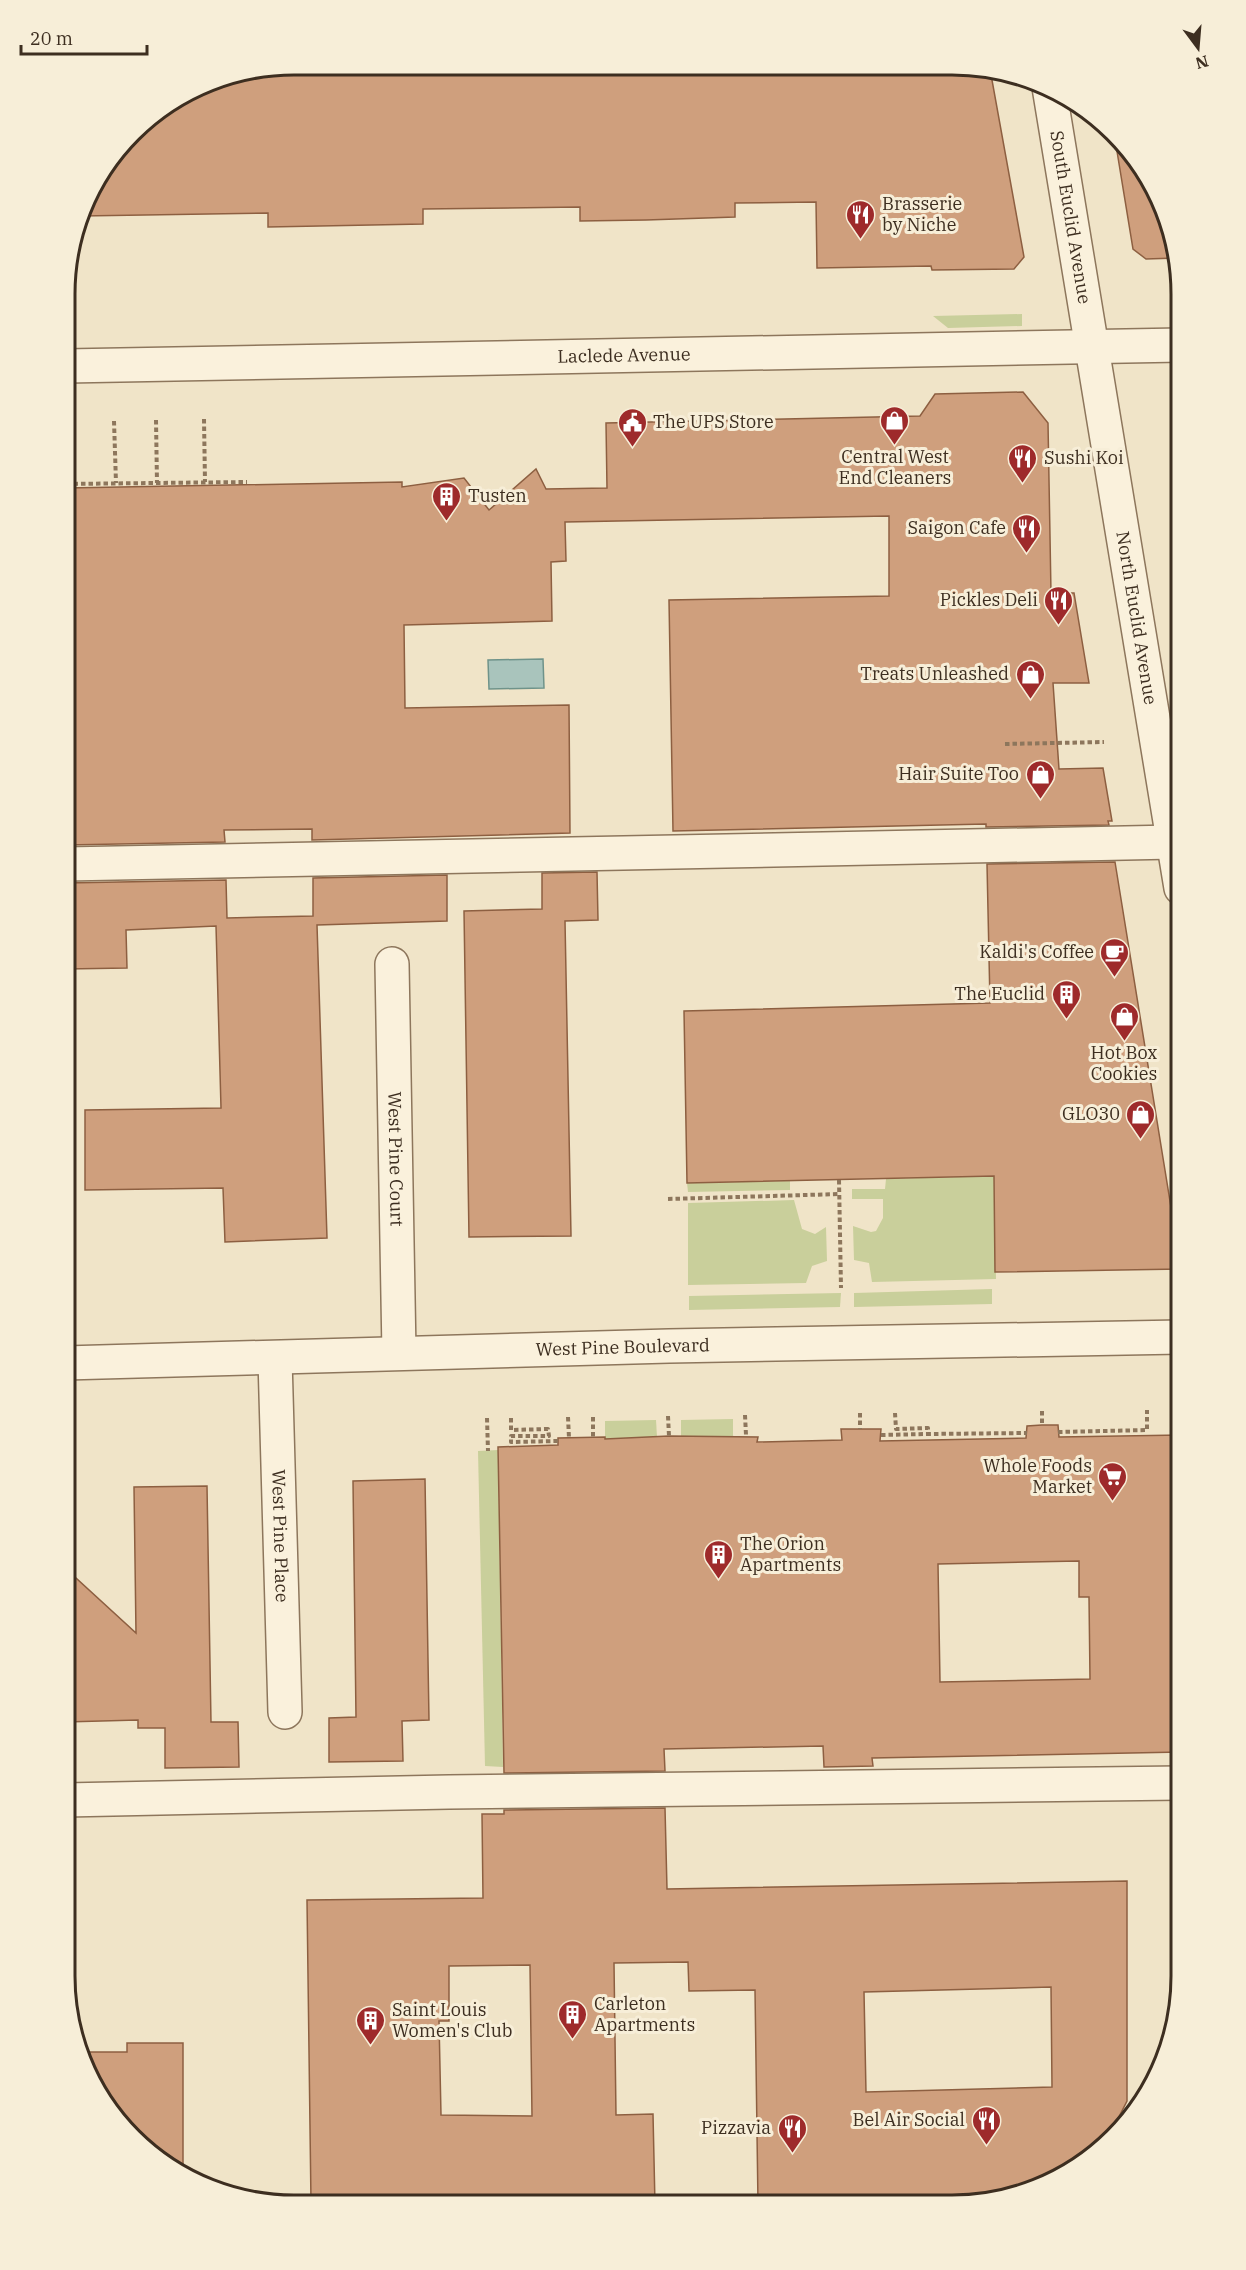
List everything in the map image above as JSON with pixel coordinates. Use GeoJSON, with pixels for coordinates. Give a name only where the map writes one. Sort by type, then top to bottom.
{"type":"FeatureCollection","features":[{"type":"Feature","properties":{"kind":"street","name":"South Euclid Avenue"},"geometry":{"type":"LineString","coordinates":[[1051,99],[1094,347]]}},
{"type":"Feature","properties":{"kind":"street","name":"Laclede Avenue"},"geometry":{"type":"LineString","coordinates":[[75,366],[1171,345]]}},
{"type":"Feature","properties":{"kind":"street","name":"North Euclid Avenue"},"geometry":{"type":"LineString","coordinates":[[1094,347],[1171,823]]}},
{"type":"Feature","properties":{"kind":"street"},"geometry":{"type":"LineString","coordinates":[[75,864],[1171,842]]}},
{"type":"Feature","properties":{"kind":"street","name":"West Pine Court"},"geometry":{"type":"LineString","coordinates":[[392,964],[399,1353]]}},
{"type":"Feature","properties":{"kind":"street","name":"West Pine Boulevard"},"geometry":{"type":"LineString","coordinates":[[75,1363],[275,1359],[399,1353],[1171,1337]]}},
{"type":"Feature","properties":{"kind":"street","name":"West Pine Place"},"geometry":{"type":"LineString","coordinates":[[275,1359],[285,1712]]}},
{"type":"Feature","properties":{"kind":"street"},"geometry":{"type":"LineString","coordinates":[[75,1800],[448,1792],[1171,1783]]}},
{"type":"Feature","properties":{"kind":"path"},"geometry":{"type":"LineString","coordinates":[[204,419],[205,482]]}},
{"type":"Feature","properties":{"kind":"path"},"geometry":{"type":"LineString","coordinates":[[156,420],[157,483]]}},
{"type":"Feature","properties":{"kind":"path"},"geometry":{"type":"LineString","coordinates":[[114,421],[116,483]]}},
{"type":"Feature","properties":{"kind":"path"},"geometry":{"type":"LineString","coordinates":[[75,484],[137,485],[247,482]]}},
{"type":"Feature","properties":{"kind":"path"},"geometry":{"type":"LineString","coordinates":[[1005,744],[1104,742]]}},
{"type":"Feature","properties":{"kind":"path"},"geometry":{"type":"LineString","coordinates":[[839,1180],[841,1288]]}},
{"type":"Feature","properties":{"kind":"path"},"geometry":{"type":"LineString","coordinates":[[669,1199],[840,1194]]}},
{"type":"Feature","properties":{"kind":"path"},"geometry":{"type":"LineString","coordinates":[[1058,1432],[1147,1430],[1147,1410]]}},
{"type":"Feature","properties":{"kind":"path"},"geometry":{"type":"LineString","coordinates":[[1042,1411],[1042,1425]]}},
{"type":"Feature","properties":{"kind":"path"},"geometry":{"type":"LineString","coordinates":[[860,1413],[860,1429]]}},
{"type":"Feature","properties":{"kind":"path"},"geometry":{"type":"LineString","coordinates":[[895,1413],[896,1429],[928,1428],[928,1434]]}},
{"type":"Feature","properties":{"kind":"path"},"geometry":{"type":"LineString","coordinates":[[745,1415],[746,1435]]}},
{"type":"Feature","properties":{"kind":"path"},"geometry":{"type":"LineString","coordinates":[[668,1416],[669,1436]]}},
{"type":"Feature","properties":{"kind":"path"},"geometry":{"type":"LineString","coordinates":[[568,1417],[568,1438]]}},
{"type":"Feature","properties":{"kind":"path"},"geometry":{"type":"LineString","coordinates":[[593,1417],[593,1438]]}},
{"type":"Feature","properties":{"kind":"path"},"geometry":{"type":"LineString","coordinates":[[487,1418],[488,1451]]}},
{"type":"Feature","properties":{"kind":"path"},"geometry":{"type":"LineString","coordinates":[[511,1418],[511,1430],[548,1430],[549,1436],[511,1436],[511,1442],[558,1441]]}},
{"type":"Feature","properties":{"kind":"path"},"geometry":{"type":"LineString","coordinates":[[881,1435],[1018,1436],[1027,1432]]}},
{"type":"Feature","properties":{"kind":"green space"},"geometry":{"type":"Polygon","coordinates":[[[1022,314],[1022,326],[948,328],[933,316],[1022,314]]]}},
{"type":"Feature","properties":{"kind":"green space"},"geometry":{"type":"Polygon","coordinates":[[[994,1176],[996,1279],[872,1282],[869,1263],[854,1260],[853,1226],[871,1232],[876,1231],[883,1218],[883,1199],[852,1199],[852,1189],[885,1189],[886,1179],[994,1176]]]}},
{"type":"Feature","properties":{"kind":"green space"},"geometry":{"type":"Polygon","coordinates":[[[790,1181],[790,1190],[688,1192],[687,1183],[790,1181]]]}},
{"type":"Feature","properties":{"kind":"green space"},"geometry":{"type":"Polygon","coordinates":[[[794,1200],[802,1229],[815,1234],[826,1227],[827,1261],[812,1266],[806,1283],[688,1285],[688,1203],[794,1200]]]}},
{"type":"Feature","properties":{"kind":"green space"},"geometry":{"type":"Polygon","coordinates":[[[992,1289],[992,1304],[854,1307],[854,1293],[992,1289]]]}},
{"type":"Feature","properties":{"kind":"green space"},"geometry":{"type":"Polygon","coordinates":[[[841,1293],[840,1307],[689,1310],[689,1296],[841,1293]]]}},
{"type":"Feature","properties":{"kind":"green space"},"geometry":{"type":"Polygon","coordinates":[[[733,1419],[733,1442],[681,1443],[681,1420],[733,1419]]]}},
{"type":"Feature","properties":{"kind":"green space"},"geometry":{"type":"Polygon","coordinates":[[[656,1420],[657,1437],[605,1444],[605,1421],[656,1420]]]}},
{"type":"Feature","properties":{"kind":"green space"},"geometry":{"type":"Polygon","coordinates":[[[498,1450],[503,1767],[485,1766],[478,1451],[498,1450]]]}},
{"type":"Feature","properties":{"kind":"water"},"geometry":{"type":"Polygon","coordinates":[[[543,659],[544,688],[489,689],[488,660],[543,659]]]}},
{"type":"Feature","properties":{"kind":"building"},"geometry":{"type":"Polygon","coordinates":[[[280,75],[966,75],[992,79],[1024,257],[1014,269],[932,270],[931,266],[817,268],[816,202],[735,203],[735,217],[646,220],[580,221],[580,207],[423,209],[423,224],[268,227],[268,213],[90,216],[112,172],[129,150],[150,129],[172,112],[197,98],[237,82],[251,79],[280,75]]]}},
{"type":"Feature","properties":{"kind":"building"},"geometry":{"type":"Polygon","coordinates":[[[1117,150],[1134,172],[1148,197],[1164,237],[1168,258],[1146,259],[1133,249],[1117,150]]]}},
{"type":"Feature","properties":{"kind":"building"},"geometry":{"type":"Polygon","coordinates":[[[1023,392],[1048,423],[1051,593],[1074,593],[1089,683],[1053,683],[1059,769],[1103,768],[1112,821],[1108,821],[1109,825],[986,827],[986,824],[673,831],[669,600],[889,596],[889,516],[565,522],[566,561],[551,562],[552,621],[404,625],[405,708],[569,705],[570,833],[312,840],[312,829],[224,830],[225,842],[75,845],[75,488],[402,482],[402,487],[464,478],[489,510],[536,469],[546,489],[607,488],[606,423],[920,416],[935,394],[1023,392]]]}},
{"type":"Feature","properties":{"kind":"building"},"geometry":{"type":"Polygon","coordinates":[[[1115,862],[1171,1207],[1171,1269],[995,1272],[994,1176],[687,1183],[684,1011],[990,1003],[987,864],[1115,862]]]}},
{"type":"Feature","properties":{"kind":"building"},"geometry":{"type":"Polygon","coordinates":[[[597,872],[598,920],[565,921],[571,1236],[469,1237],[464,911],[542,909],[542,873],[597,872]]]}},
{"type":"Feature","properties":{"kind":"building"},"geometry":{"type":"Polygon","coordinates":[[[447,875],[447,921],[317,925],[327,1238],[225,1242],[223,1188],[85,1190],[85,1110],[221,1108],[216,926],[126,930],[127,968],[75,969],[75,883],[226,880],[227,918],[313,916],[313,878],[447,875]]]}},
{"type":"Feature","properties":{"kind":"building","name":"The Orion Apartments"},"geometry":{"type":"Polygon","coordinates":[[[1042,1425],[1058,1425],[1059,1437],[1171,1435],[1171,1752],[872,1758],[873,1766],[824,1767],[823,1746],[664,1749],[665,1771],[504,1773],[498,1447],[558,1445],[558,1438],[605,1437],[605,1439],[669,1436],[758,1437],[757,1442],[842,1440],[841,1429],[881,1429],[880,1441],[1026,1438],[1027,1426],[1042,1425]],[[1079,1561],[938,1564],[940,1682],[1090,1679],[1089,1597],[1079,1597],[1079,1561]]]}},
{"type":"Feature","properties":{"kind":"building"},"geometry":{"type":"Polygon","coordinates":[[[425,1479],[429,1720],[402,1721],[403,1761],[329,1762],[329,1718],[356,1717],[353,1481],[425,1479]]]}},
{"type":"Feature","properties":{"kind":"building"},"geometry":{"type":"Polygon","coordinates":[[[207,1486],[211,1722],[238,1722],[239,1767],[165,1768],[165,1728],[138,1728],[138,1720],[75,1722],[75,1577],[136,1633],[134,1487],[207,1486]]]}},
{"type":"Feature","properties":{"kind":"building"},"geometry":{"type":"Polygon","coordinates":[[[665,1808],[667,1889],[1127,1881],[1127,2101],[1117,2120],[1085,2150],[1049,2172],[1009,2188],[966,2195],[758,2195],[755,1990],[689,1991],[688,1962],[614,1963],[616,2115],[653,2114],[655,2195],[311,2195],[307,1900],[483,1898],[482,1814],[504,1814],[504,1810],[665,1808]],[[530,1965],[449,1966],[449,2021],[439,2021],[441,2115],[532,2116],[530,1965]],[[1051,1987],[864,1992],[866,2092],[1052,2087],[1051,1987]]]}},
{"type":"Feature","properties":{"kind":"building"},"geometry":{"type":"Polygon","coordinates":[[[127,2043],[183,2043],[183,2165],[150,2141],[129,2120],[104,2085],[89,2052],[127,2052],[127,2043]]]}},
{"type":"Feature","properties":{"kind":"place","name":"Brasserie by Niche"},"geometry":{"type":"Point","coordinates":[861,240]}},
{"type":"Feature","properties":{"kind":"place","name":"Central West End Cleaners"},"geometry":{"type":"Point","coordinates":[895,446]}},
{"type":"Feature","properties":{"kind":"place","name":"The UPS Store"},"geometry":{"type":"Point","coordinates":[632,448]}},
{"type":"Feature","properties":{"kind":"place","name":"Sushi Koi"},"geometry":{"type":"Point","coordinates":[1023,484]}},
{"type":"Feature","properties":{"kind":"place","name":"Tusten"},"geometry":{"type":"Point","coordinates":[447,522]}},
{"type":"Feature","properties":{"kind":"place","name":"Saigon Cafe"},"geometry":{"type":"Point","coordinates":[1027,554]}},
{"type":"Feature","properties":{"kind":"place","name":"Pickles Deli"},"geometry":{"type":"Point","coordinates":[1059,626]}},
{"type":"Feature","properties":{"kind":"place","name":"Treats Unleashed"},"geometry":{"type":"Point","coordinates":[1030,700]}},
{"type":"Feature","properties":{"kind":"place","name":"Hair Suite Too"},"geometry":{"type":"Point","coordinates":[1040,800]}},
{"type":"Feature","properties":{"kind":"place","name":"Kaldi's Coffee"},"geometry":{"type":"Point","coordinates":[1115,978]}},
{"type":"Feature","properties":{"kind":"place","name":"The Euclid"},"geometry":{"type":"Point","coordinates":[1066,1020]}},
{"type":"Feature","properties":{"kind":"place","name":"Hot Box Cookies"},"geometry":{"type":"Point","coordinates":[1124,1042]}},
{"type":"Feature","properties":{"kind":"place","name":"GLO30"},"geometry":{"type":"Point","coordinates":[1141,1140]}},
{"type":"Feature","properties":{"kind":"place","name":"Whole Foods Market"},"geometry":{"type":"Point","coordinates":[1113,1502]}},
{"type":"Feature","properties":{"kind":"place","name":"The Orion Apartments"},"geometry":{"type":"Point","coordinates":[719,1580]}},
{"type":"Feature","properties":{"kind":"place","name":"Carleton Apartments"},"geometry":{"type":"Point","coordinates":[573,2040]}},
{"type":"Feature","properties":{"kind":"place","name":"Saint Louis Women's Club"},"geometry":{"type":"Point","coordinates":[371,2046]}},
{"type":"Feature","properties":{"kind":"place","name":"Bel Air Social"},"geometry":{"type":"Point","coordinates":[986,2146]}},
{"type":"Feature","properties":{"kind":"place","name":"Pizzavia"},"geometry":{"type":"Point","coordinates":[792,2154]}}]}
